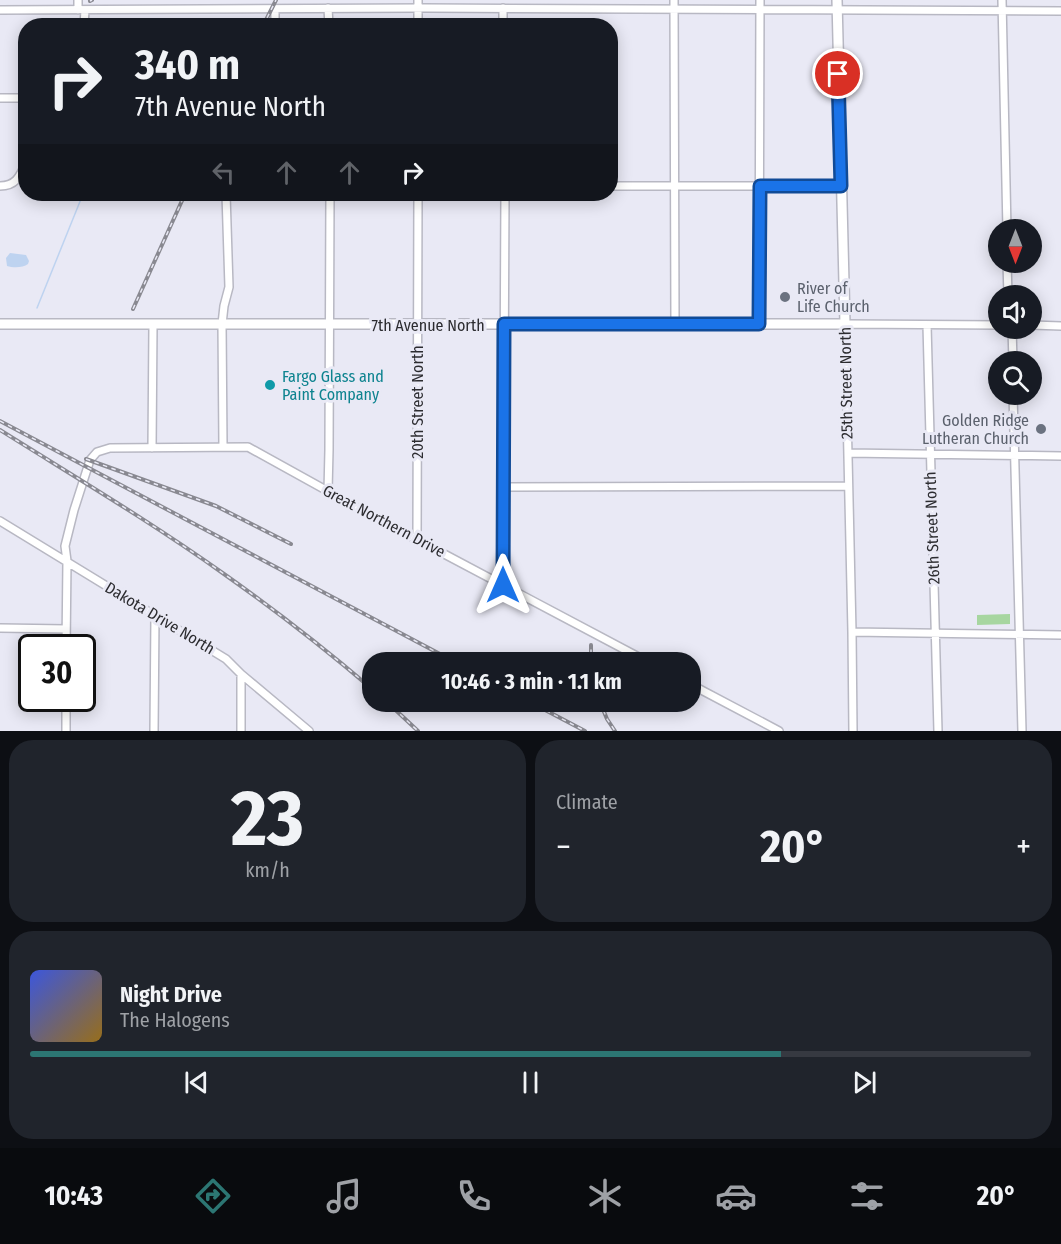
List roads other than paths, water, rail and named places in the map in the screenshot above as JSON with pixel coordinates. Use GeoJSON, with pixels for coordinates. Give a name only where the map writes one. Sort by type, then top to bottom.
{"type":"FeatureCollection","features":[{"type":"Feature","properties":{"kind":"main road","name":"25th Street North"},"geometry":{"type":"LineString","coordinates":[[837,5],[844,324]]}},
{"type":"Feature","properties":{"kind":"main road","name":"7th Avenue North"},"geometry":{"type":"LineString","coordinates":[[0,324],[844,324]]}},
{"type":"Feature","properties":{"kind":"street"},"geometry":{"type":"LineString","coordinates":[[78,0],[83,18]]}},
{"type":"Feature","properties":{"kind":"street"},"geometry":{"type":"LineString","coordinates":[[330,18],[332,8],[340,0]]}},
{"type":"Feature","properties":{"kind":"street"},"geometry":{"type":"LineString","coordinates":[[675,0],[675,324]]}},
{"type":"Feature","properties":{"kind":"street"},"geometry":{"type":"LineString","coordinates":[[759,324],[760,0]]}},
{"type":"Feature","properties":{"kind":"street"},"geometry":{"type":"LineString","coordinates":[[1002,0],[1006,219]]}},
{"type":"Feature","properties":{"kind":"street"},"geometry":{"type":"LineString","coordinates":[[0,10],[275,9],[418,4],[503,8],[674,9],[760,9],[837,5],[1061,11]]}},
{"type":"Feature","properties":{"kind":"street"},"geometry":{"type":"LineString","coordinates":[[503,8],[503,18]]}},
{"type":"Feature","properties":{"kind":"street"},"geometry":{"type":"LineString","coordinates":[[275,9],[275,18]]}},
{"type":"Feature","properties":{"kind":"street"},"geometry":{"type":"LineString","coordinates":[[0,98],[18,98]]}},
{"type":"Feature","properties":{"kind":"street"},"geometry":{"type":"LineString","coordinates":[[0,186],[12,184],[18,179]]}},
{"type":"Feature","properties":{"kind":"street"},"geometry":{"type":"LineString","coordinates":[[618,186],[841,186]]}},
{"type":"Feature","properties":{"kind":"street"},"geometry":{"type":"LineString","coordinates":[[223,447],[222,324],[229,287],[226,201]]}},
{"type":"Feature","properties":{"kind":"street"},"geometry":{"type":"LineString","coordinates":[[328,491],[330,201]]}},
{"type":"Feature","properties":{"kind":"street","name":"20th Street North"},"geometry":{"type":"LineString","coordinates":[[417,539],[418,201]]}},
{"type":"Feature","properties":{"kind":"street"},"geometry":{"type":"LineString","coordinates":[[503,585],[505,201]]}},
{"type":"Feature","properties":{"kind":"street","name":"7th Avenue North"},"geometry":{"type":"LineString","coordinates":[[844,324],[988,325]]}},
{"type":"Feature","properties":{"kind":"street","name":"25th Street North"},"geometry":{"type":"LineString","coordinates":[[844,324],[853,731]]}},
{"type":"Feature","properties":{"kind":"street"},"geometry":{"type":"LineString","coordinates":[[152,448],[153,325]]}},
{"type":"Feature","properties":{"kind":"street","name":"26th Street North"},"geometry":{"type":"LineString","coordinates":[[927,325],[938,731]]}},
{"type":"Feature","properties":{"kind":"street"},"geometry":{"type":"LineString","coordinates":[[1042,326],[1061,326]]}},
{"type":"Feature","properties":{"kind":"street"},"geometry":{"type":"LineString","coordinates":[[1013,405],[1022,731]]}},
{"type":"Feature","properties":{"kind":"street","name":"Great Northern Drive"},"geometry":{"type":"LineString","coordinates":[[67,561],[65,546],[90,460],[97,452],[110,448],[248,447],[629,652]]}},
{"type":"Feature","properties":{"kind":"street"},"geometry":{"type":"LineString","coordinates":[[848,453],[1061,456]]}},
{"type":"Feature","properties":{"kind":"street"},"geometry":{"type":"LineString","coordinates":[[504,487],[848,486]]}},
{"type":"Feature","properties":{"kind":"street","name":"Dakota Drive North"},"geometry":{"type":"LineString","coordinates":[[0,521],[226,659],[309,731]]}},
{"type":"Feature","properties":{"kind":"street"},"geometry":{"type":"LineString","coordinates":[[66,634],[67,561]]}},
{"type":"Feature","properties":{"kind":"street"},"geometry":{"type":"LineString","coordinates":[[154,731],[155,615]]}},
{"type":"Feature","properties":{"kind":"street"},"geometry":{"type":"LineString","coordinates":[[0,628],[66,629]]}},
{"type":"Feature","properties":{"kind":"street"},"geometry":{"type":"LineString","coordinates":[[852,632],[1061,635]]}},
{"type":"Feature","properties":{"kind":"street"},"geometry":{"type":"LineString","coordinates":[[241,674],[241,731]]}},
{"type":"Feature","properties":{"kind":"street"},"geometry":{"type":"LineString","coordinates":[[701,690],[779,731]]}},
{"type":"Feature","properties":{"kind":"street"},"geometry":{"type":"LineString","coordinates":[[66,712],[66,731]]}},
{"type":"Feature","properties":{"kind":"water"},"geometry":{"type":"Polygon","coordinates":[[[10,253],[26,255],[28,264],[18,267],[7,266],[6,258],[10,253]]]}},
{"type":"Feature","properties":{"kind":"waterway"},"geometry":{"type":"LineString","coordinates":[[37,308],[80,201]]}},
{"type":"Feature","properties":{"kind":"railway"},"geometry":{"type":"LineString","coordinates":[[267,18],[276,0]]}},
{"type":"Feature","properties":{"kind":"railway"},"geometry":{"type":"LineString","coordinates":[[133,309],[182,201]]}},
{"type":"Feature","properties":{"kind":"railway"},"geometry":{"type":"LineString","coordinates":[[0,421],[436,652]]}},
{"type":"Feature","properties":{"kind":"railway"},"geometry":{"type":"LineString","coordinates":[[0,430],[196,555],[281,615],[362,681]]}},
{"type":"Feature","properties":{"kind":"railway"},"geometry":{"type":"LineString","coordinates":[[86,459],[216,506],[291,544]]}},
{"type":"Feature","properties":{"kind":"railway"},"geometry":{"type":"LineString","coordinates":[[591,645],[591,652]]}},
{"type":"Feature","properties":{"kind":"railway"},"geometry":{"type":"LineString","coordinates":[[398,712],[418,731]]}},
{"type":"Feature","properties":{"kind":"railway"},"geometry":{"type":"LineString","coordinates":[[549,712],[585,731]]}},
{"type":"Feature","properties":{"kind":"railway"},"geometry":{"type":"LineString","coordinates":[[604,712],[615,731]]}},
{"type":"Feature","properties":{"kind":"place","name":"River of Life Church"},"geometry":{"type":"Point","coordinates":[785,297]}},
{"type":"Feature","properties":{"kind":"place","name":"Fargo Glass and Paint Company"},"geometry":{"type":"Point","coordinates":[270,385]}},
{"type":"Feature","properties":{"kind":"place","name":"Golden Ridge Lutheran Church"},"geometry":{"type":"Point","coordinates":[1041,429]}}]}
